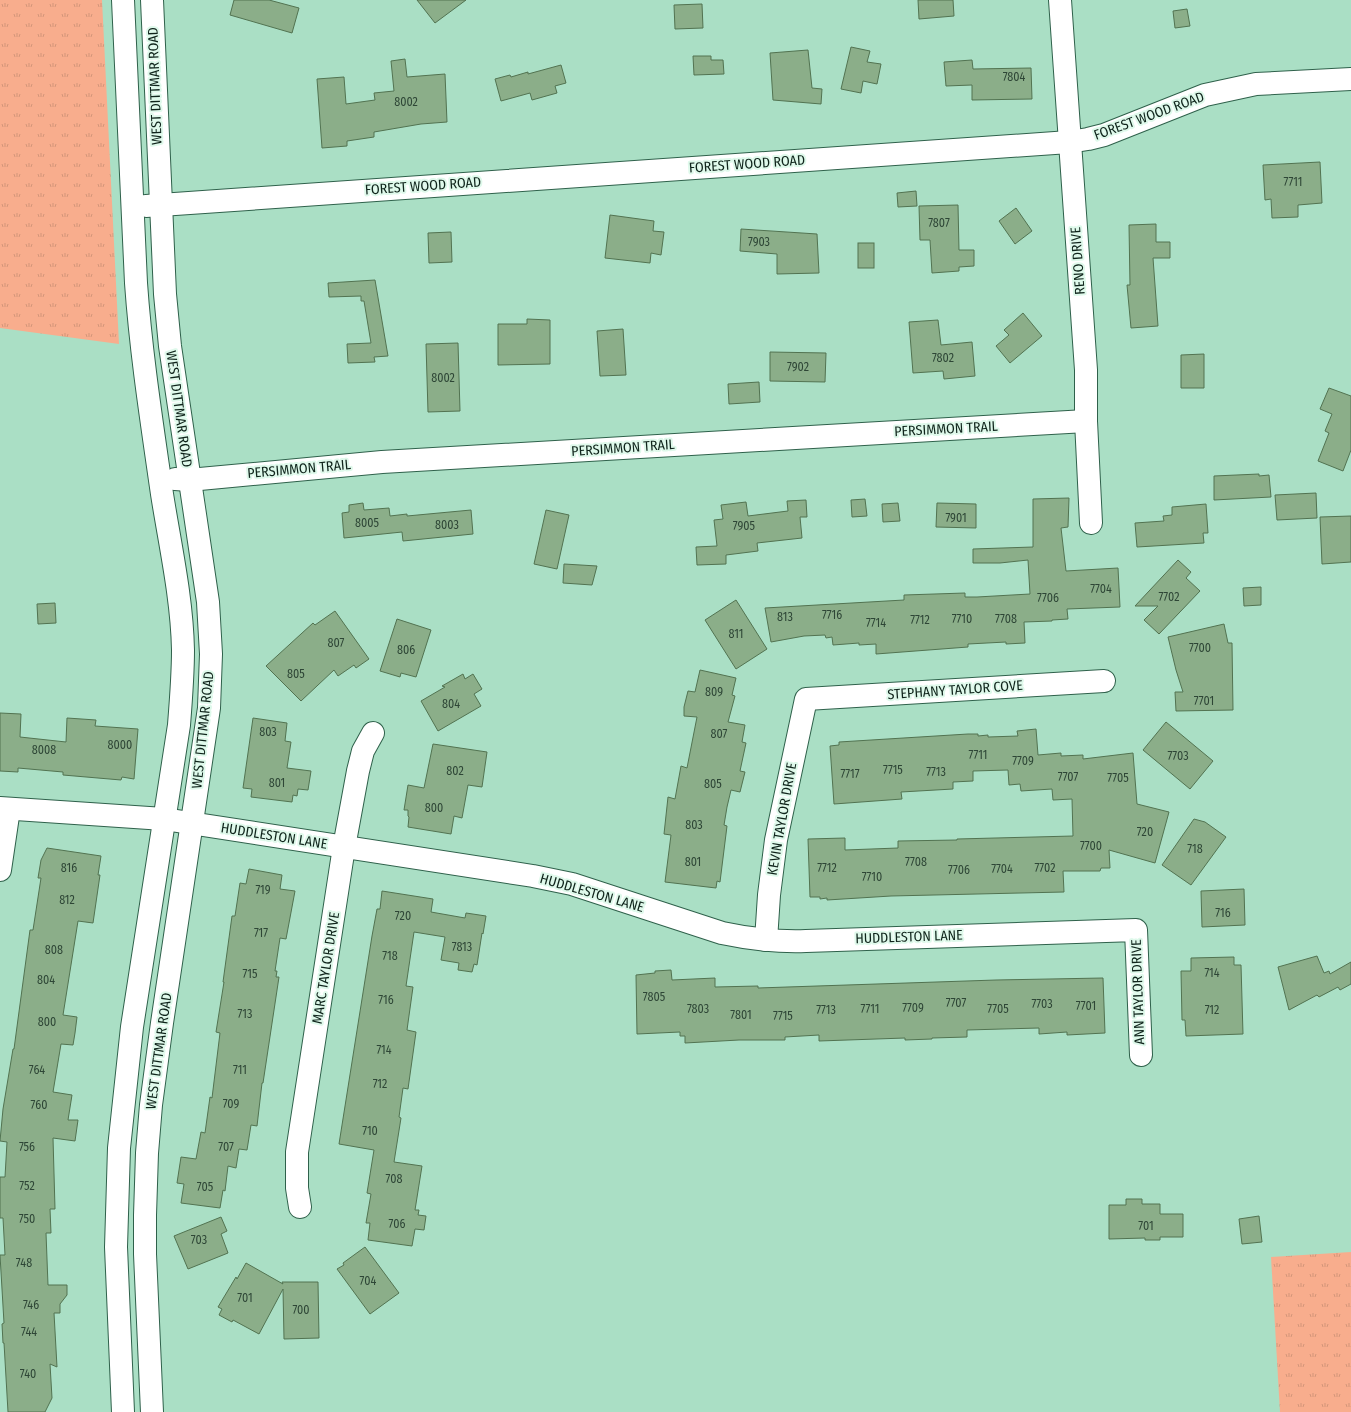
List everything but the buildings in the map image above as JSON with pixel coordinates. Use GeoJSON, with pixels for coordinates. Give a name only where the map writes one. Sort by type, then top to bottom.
{"type":"FeatureCollection","features":[{"type":"Feature","properties":{"kind":"street","name":"WEST DITTMAR ROAD"},"geometry":{"type":"LineString","coordinates":[[123,1412],[116,1247],[119,1148],[132,1027],[180,719],[183,649],[177,593],[140,330],[136,283],[124,0]]}},
{"type":"Feature","properties":{"kind":"street","name":"WEST DITTMAR ROAD"},"geometry":{"type":"LineString","coordinates":[[152,0],[165,294],[170,346],[208,602],[211,654],[209,708],[162,1023],[151,1105],[147,1153],[145,1254],[152,1412]]}},
{"type":"Feature","properties":{"kind":"street","name":"RENO DRIVE"},"geometry":{"type":"LineString","coordinates":[[1060,0],[1086,370],[1086,421],[1091,523]]}},
{"type":"Feature","properties":{"kind":"street","name":"FOREST WOOD ROAD"},"geometry":{"type":"LineString","coordinates":[[133,206],[1069,142],[1104,135],[1205,95],[1256,84],[1351,78]]}},
{"type":"Feature","properties":{"kind":"street","name":"PERSIMMON TRAIL"},"geometry":{"type":"LineString","coordinates":[[160,479],[189,480],[382,462],[1086,421]]}},
{"type":"Feature","properties":{"kind":"street","name":"STEPHANY TAYLOR COVE"},"geometry":{"type":"LineString","coordinates":[[806,700],[1104,681]]}},
{"type":"Feature","properties":{"kind":"street","name":"KEVIN TAYLOR DRIVE"},"geometry":{"type":"LineString","coordinates":[[766,940],[769,895],[776,840],[806,700]]}},
{"type":"Feature","properties":{"kind":"street","name":"MARC TAYLOR DRIVE"},"geometry":{"type":"LineString","coordinates":[[300,1207],[297,1188],[297,1152],[344,847],[358,771],[364,751],[372,733]]}},
{"type":"Feature","properties":{"kind":"street","name":"HUDDLESTON LANE"},"geometry":{"type":"LineString","coordinates":[[4,809],[164,819],[556,880],[722,933],[780,942],[1136,930]]}},
{"type":"Feature","properties":{"kind":"street"},"geometry":{"type":"LineString","coordinates":[[0,870],[4,809]]}},
{"type":"Feature","properties":{"kind":"street","name":"ANN TAYLOR DRIVE"},"geometry":{"type":"LineString","coordinates":[[1136,930],[1141,1055]]}},
{"type":"Feature","properties":{"kind":"green space"},"geometry":{"type":"Polygon","coordinates":[[[0,0],[102,0],[119,344],[0,328],[0,0]]]}},
{"type":"Feature","properties":{"kind":"green space"},"geometry":{"type":"Polygon","coordinates":[[[1351,1252],[1351,1412],[1280,1412],[1271,1257],[1351,1252]]]}}]}
